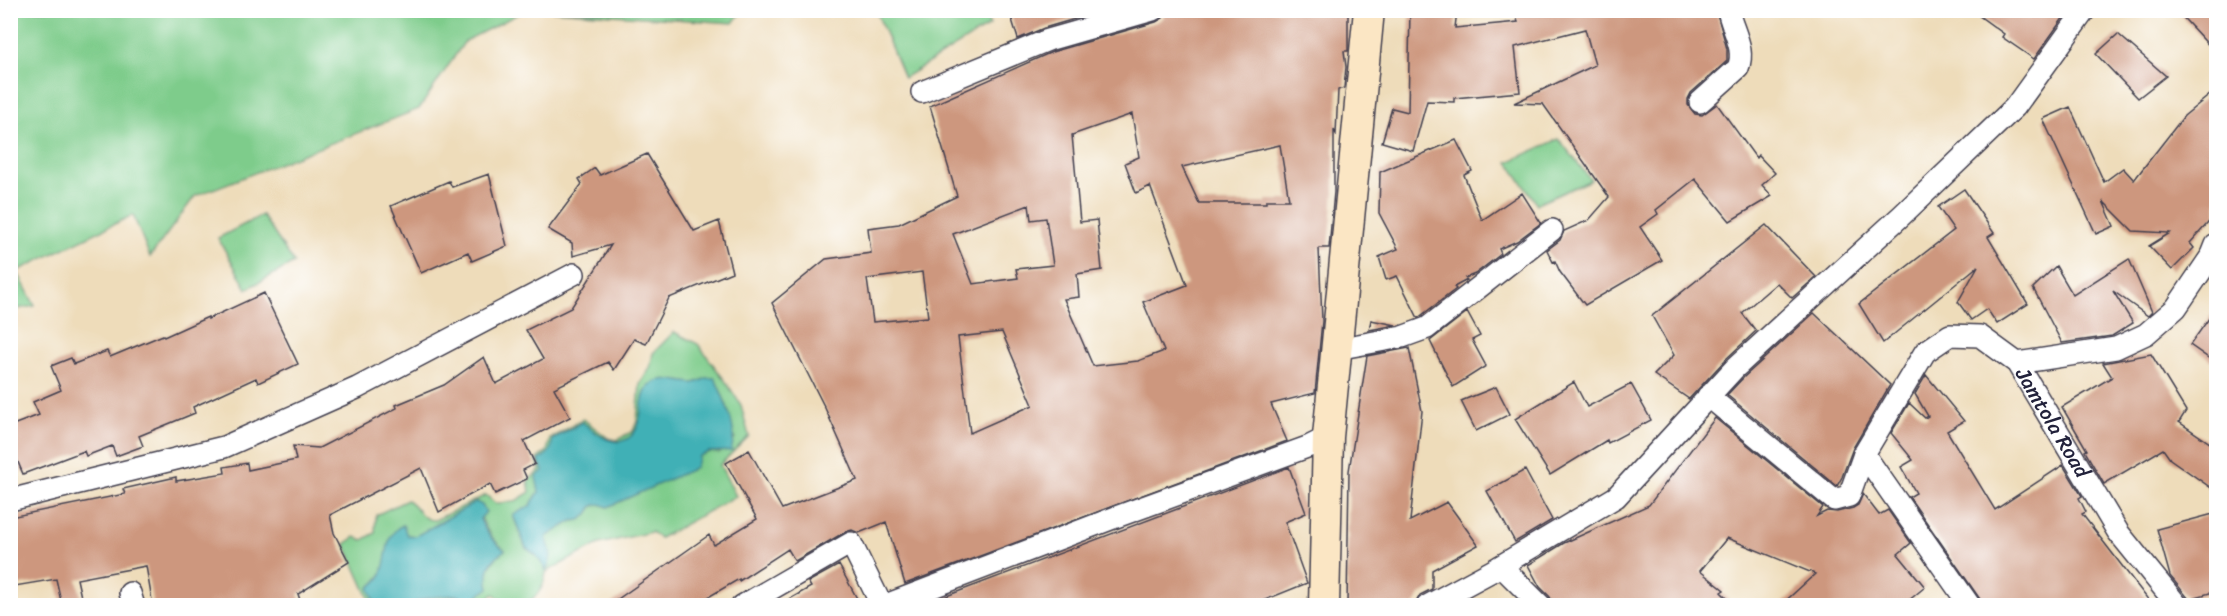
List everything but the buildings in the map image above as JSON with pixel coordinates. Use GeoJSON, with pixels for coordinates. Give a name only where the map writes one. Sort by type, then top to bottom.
{"type":"FeatureCollection","features":[{"type":"Feature","properties":{"kind":"street"},"geometry":{"type":"LineString","coordinates":[[922,92],[1048,40],[1153,10]]}},
{"type":"Feature","properties":{"kind":"street"},"geometry":{"type":"LineString","coordinates":[[1324,606],[1328,437],[1369,10]]}},
{"type":"Feature","properties":{"kind":"street"},"geometry":{"type":"LineString","coordinates":[[1701,102],[1738,68],[1741,61],[1741,51],[1728,10]]}},
{"type":"Feature","properties":{"kind":"street"},"geometry":{"type":"LineString","coordinates":[[1427,606],[1501,566],[1616,497],[1735,368],[2016,107],[2085,10]]}},
{"type":"Feature","properties":{"kind":"street"},"geometry":{"type":"LineString","coordinates":[[1336,350],[1402,337],[1427,328],[1552,230]]}},
{"type":"Feature","properties":{"kind":"street"},"geometry":{"type":"LineString","coordinates":[[2017,363],[2116,348],[2146,334],[2176,308],[2217,244]]}},
{"type":"Feature","properties":{"kind":"street"},"geometry":{"type":"LineString","coordinates":[[10,500],[159,465],[224,447],[357,388],[574,274]]}},
{"type":"Feature","properties":{"kind":"street","name":"Jamtola Road"},"geometry":{"type":"LineString","coordinates":[[1708,396],[1833,500],[1849,496],[1864,454],[1925,352],[1950,336],[1980,336],[2017,363],[2118,532],[2178,606]]}},
{"type":"Feature","properties":{"kind":"street"},"geometry":{"type":"LineString","coordinates":[[742,606],[851,543],[883,606],[1310,446],[1328,437]]}},
{"type":"Feature","properties":{"kind":"street"},"geometry":{"type":"LineString","coordinates":[[1864,454],[1970,606]]}},
{"type":"Feature","properties":{"kind":"street"},"geometry":{"type":"LineString","coordinates":[[1501,566],[1541,606]]}},
{"type":"Feature","properties":{"kind":"green space"},"geometry":{"type":"Polygon","coordinates":[[[11,10],[524,11],[465,41],[419,109],[195,196],[150,257],[133,215],[17,271],[35,306],[11,310],[11,10]]]}},
{"type":"Feature","properties":{"kind":"green space"},"geometry":{"type":"Polygon","coordinates":[[[552,11],[742,11],[733,23],[552,11]]]}},
{"type":"Feature","properties":{"kind":"green space"},"geometry":{"type":"Polygon","coordinates":[[[876,11],[983,11],[990,25],[904,78],[876,11]]]}},
{"type":"Feature","properties":{"kind":"green space"},"geometry":{"type":"Polygon","coordinates":[[[1559,139],[1591,180],[1537,204],[1508,162],[1559,139]]]}},
{"type":"Feature","properties":{"kind":"green space"},"geometry":{"type":"Polygon","coordinates":[[[262,215],[294,263],[247,289],[218,238],[262,215]]]}},
{"type":"Feature","properties":{"kind":"green space"},"geometry":{"type":"Polygon","coordinates":[[[674,332],[698,344],[741,405],[749,436],[720,465],[736,496],[660,538],[651,532],[599,544],[546,572],[540,591],[528,602],[511,604],[494,594],[480,605],[409,605],[441,596],[473,599],[490,566],[505,550],[486,529],[476,502],[416,536],[407,535],[385,570],[369,588],[376,605],[372,605],[345,544],[355,537],[363,540],[375,533],[376,515],[407,500],[430,520],[435,520],[486,495],[495,503],[514,502],[530,492],[528,481],[540,470],[537,459],[547,451],[550,439],[583,419],[608,438],[617,440],[633,431],[637,421],[640,384],[650,368],[653,353],[674,332]],[[707,378],[694,383],[668,379],[653,383],[644,395],[635,431],[624,440],[611,441],[582,422],[553,447],[543,471],[537,477],[539,492],[530,506],[513,515],[526,548],[536,555],[546,569],[545,537],[572,521],[580,520],[593,506],[600,504],[608,507],[694,468],[698,456],[709,452],[720,453],[735,439],[727,406],[715,378],[707,378]]]}},
{"type":"Feature","properties":{"kind":"water"},"geometry":{"type":"Polygon","coordinates":[[[707,378],[715,378],[726,404],[732,423],[731,451],[709,452],[699,456],[695,468],[608,507],[600,504],[593,506],[580,520],[572,521],[546,537],[551,557],[546,570],[536,555],[526,548],[513,515],[530,506],[539,492],[536,477],[543,471],[539,460],[549,452],[552,440],[582,422],[611,441],[624,440],[635,431],[644,395],[653,383],[668,379],[694,383],[707,378]]]}},
{"type":"Feature","properties":{"kind":"water"},"geometry":{"type":"Polygon","coordinates":[[[476,502],[482,505],[486,512],[480,519],[485,528],[493,540],[505,550],[490,566],[489,588],[473,599],[454,595],[427,598],[409,605],[376,605],[369,588],[380,577],[389,541],[397,529],[403,525],[407,535],[416,536],[476,502]]]}}]}
